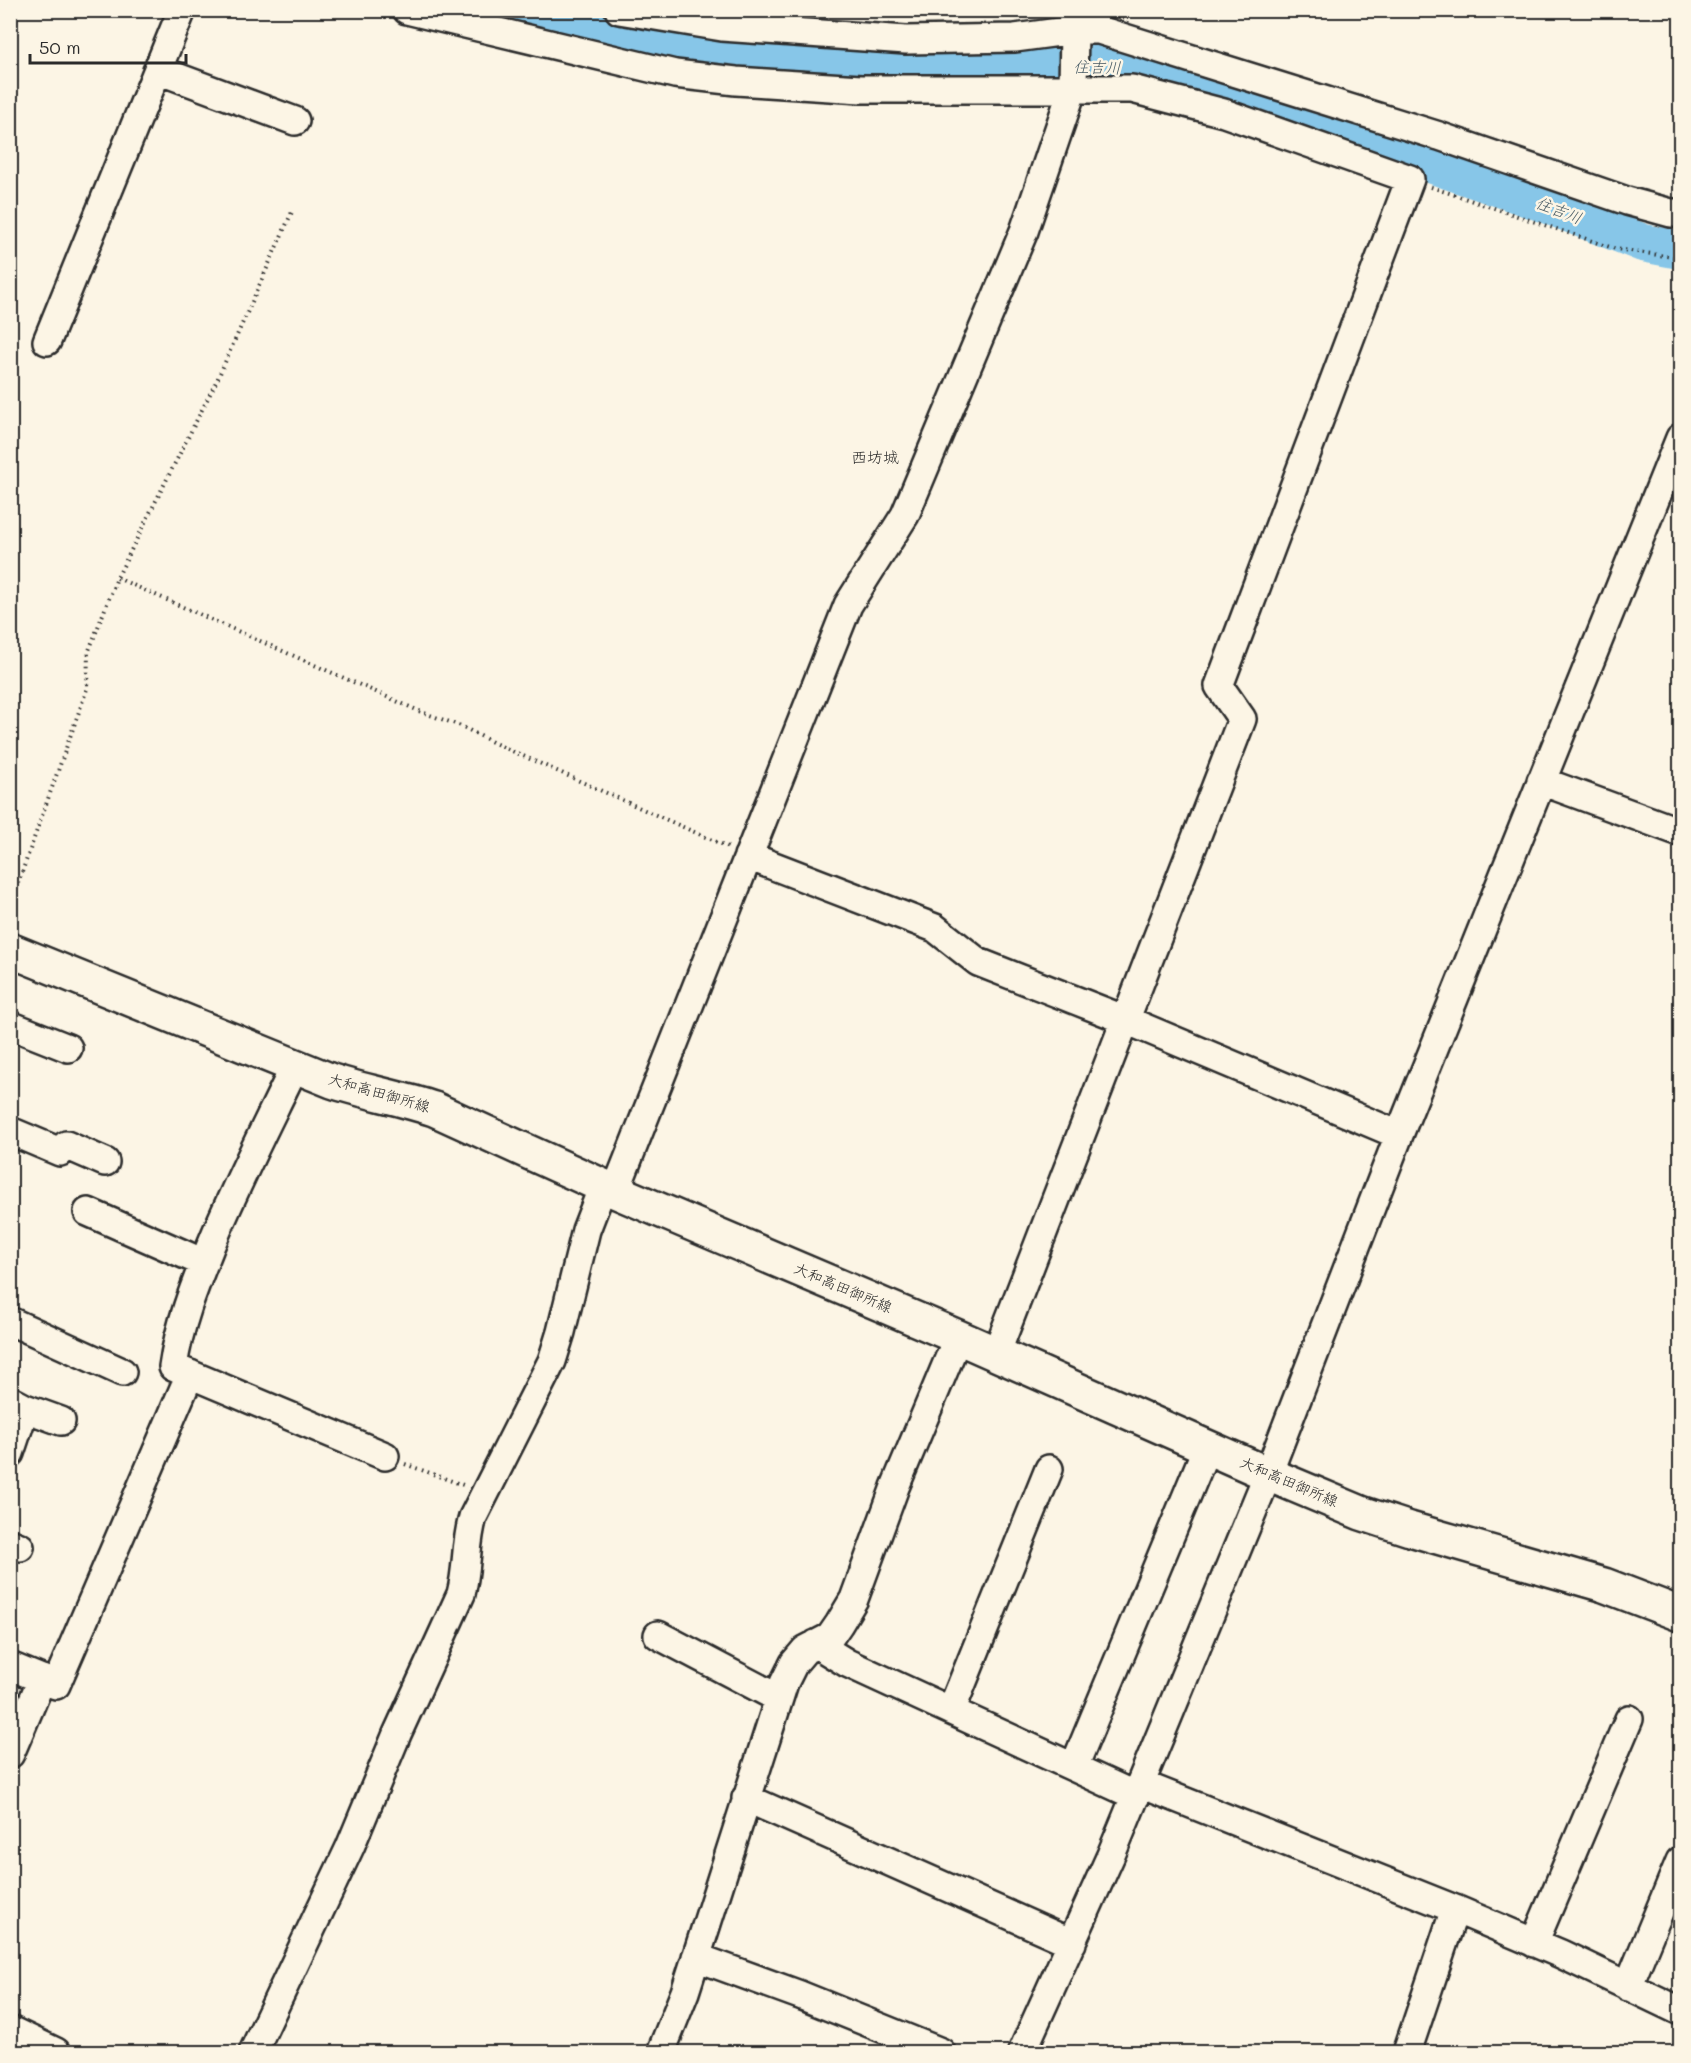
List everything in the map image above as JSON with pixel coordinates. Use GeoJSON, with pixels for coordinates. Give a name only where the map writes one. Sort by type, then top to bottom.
{"type":"FeatureCollection","features":[{"type":"Feature","properties":{"kind":"main road","name":"大和高田御所線"},"geometry":{"type":"LineString","coordinates":[[10,950],[295,1066],[362,1090],[434,1109],[609,1189],[958,1337],[1361,1513],[1604,1585],[1680,1614]]}},
{"type":"Feature","properties":{"kind":"street"},"geometry":{"type":"LineString","coordinates":[[47,341],[182,10]]}},
{"type":"Feature","properties":{"kind":"street"},"geometry":{"type":"LineString","coordinates":[[407,10],[675,74],[736,81],[861,89],[1132,89],[1224,113],[1410,179],[1219,686],[1242,719],[996,1354]]}},
{"type":"Feature","properties":{"kind":"street"},"geometry":{"type":"LineString","coordinates":[[619,10],[722,27],[906,40],[1015,38],[1093,23],[1439,136],[1627,201],[1671,213],[1680,213]]}},
{"type":"Feature","properties":{"kind":"street"},"geometry":{"type":"LineString","coordinates":[[253,2052],[350,1847],[461,1594],[466,1573],[467,1535],[473,1516],[552,1361],[586,1230],[609,1189],[748,856],[848,605],[906,515],[1024,231],[1093,23]]}},
{"type":"Feature","properties":{"kind":"street"},"geometry":{"type":"LineString","coordinates":[[159,70],[295,121]]}},
{"type":"Feature","properties":{"kind":"street"},"geometry":{"type":"LineString","coordinates":[[1022,2052],[1138,1790],[1268,1474],[1399,1135],[1680,440]]}},
{"type":"Feature","properties":{"kind":"street"},"geometry":{"type":"LineString","coordinates":[[1541,781],[1680,832]]}},
{"type":"Feature","properties":{"kind":"street"},"geometry":{"type":"LineString","coordinates":[[748,856],[935,928],[978,962],[1126,1020],[1399,1135]]}},
{"type":"Feature","properties":{"kind":"street"},"geometry":{"type":"LineString","coordinates":[[10,1025],[68,1048]]}},
{"type":"Feature","properties":{"kind":"street"},"geometry":{"type":"LineString","coordinates":[[295,1066],[234,1193],[204,1263],[187,1305],[177,1340],[173,1367],[385,1456]]}},
{"type":"Feature","properties":{"kind":"street"},"geometry":{"type":"LineString","coordinates":[[10,1131],[60,1152],[66,1145],[105,1162]]}},
{"type":"Feature","properties":{"kind":"street"},"geometry":{"type":"LineString","coordinates":[[88,1212],[204,1263]]}},
{"type":"Feature","properties":{"kind":"street"},"geometry":{"type":"LineString","coordinates":[[10,1322],[122,1372]]}},
{"type":"Feature","properties":{"kind":"street"},"geometry":{"type":"LineString","coordinates":[[661,2052],[681,2003],[778,1698],[794,1663],[804,1650],[830,1637],[854,1599],[895,1487],[958,1337]]}},
{"type":"Feature","properties":{"kind":"street"},"geometry":{"type":"LineString","coordinates":[[10,1666],[56,1685],[190,1374]]}},
{"type":"Feature","properties":{"kind":"street"},"geometry":{"type":"LineString","coordinates":[[10,1453],[18,1404],[61,1421]]}},
{"type":"Feature","properties":{"kind":"street"},"geometry":{"type":"LineString","coordinates":[[1074,1767],[1207,1447]]}},
{"type":"Feature","properties":{"kind":"street"},"geometry":{"type":"LineString","coordinates":[[951,1711],[1048,1469]]}},
{"type":"Feature","properties":{"kind":"street"},"geometry":{"type":"LineString","coordinates":[[658,1635],[778,1698]]}},
{"type":"Feature","properties":{"kind":"street"},"geometry":{"type":"LineString","coordinates":[[816,1644],[847,1663],[1074,1767],[1455,1908],[1680,2011]]}},
{"type":"Feature","properties":{"kind":"street"},"geometry":{"type":"LineString","coordinates":[[10,1754],[42,1679]]}},
{"type":"Feature","properties":{"kind":"street"},"geometry":{"type":"LineString","coordinates":[[1534,1943],[1629,1719]]}},
{"type":"Feature","properties":{"kind":"street"},"geometry":{"type":"LineString","coordinates":[[746,1798],[1072,1943]]}},
{"type":"Feature","properties":{"kind":"street"},"geometry":{"type":"LineString","coordinates":[[1628,1987],[1680,1861]]}},
{"type":"Feature","properties":{"kind":"street"},"geometry":{"type":"LineString","coordinates":[[1407,2052],[1455,1908]]}},
{"type":"Feature","properties":{"kind":"street"},"geometry":{"type":"LineString","coordinates":[[696,1957],[800,1995],[940,2052]]}},
{"type":"Feature","properties":{"kind":"street"},"geometry":{"type":"LineString","coordinates":[[10,2030],[56,2052]]}},
{"type":"Feature","properties":{"kind":"path"},"geometry":{"type":"LineString","coordinates":[[1410,179],[1616,249],[1680,258]]}},
{"type":"Feature","properties":{"kind":"path"},"geometry":{"type":"LineString","coordinates":[[10,906],[87,689],[88,653],[117,578],[218,378],[292,212]]}},
{"type":"Feature","properties":{"kind":"path"},"geometry":{"type":"LineString","coordinates":[[117,578],[419,711],[461,726],[494,743],[748,856]]}},
{"type":"Feature","properties":{"kind":"path"},"geometry":{"type":"LineString","coordinates":[[385,1456],[485,1494]]}},
{"type":"Feature","properties":{"kind":"waterway","name":"住吉川"},"geometry":{"type":"LineString","coordinates":[[525,10],[647,43],[704,53],[777,61],[932,71],[1115,64],[1220,91],[1543,203],[1643,243],[1680,250]]}},
{"type":"Feature","properties":{"kind":"district","name":"西坊城"},"geometry":{"type":"Point","coordinates":[875,457]}}]}
